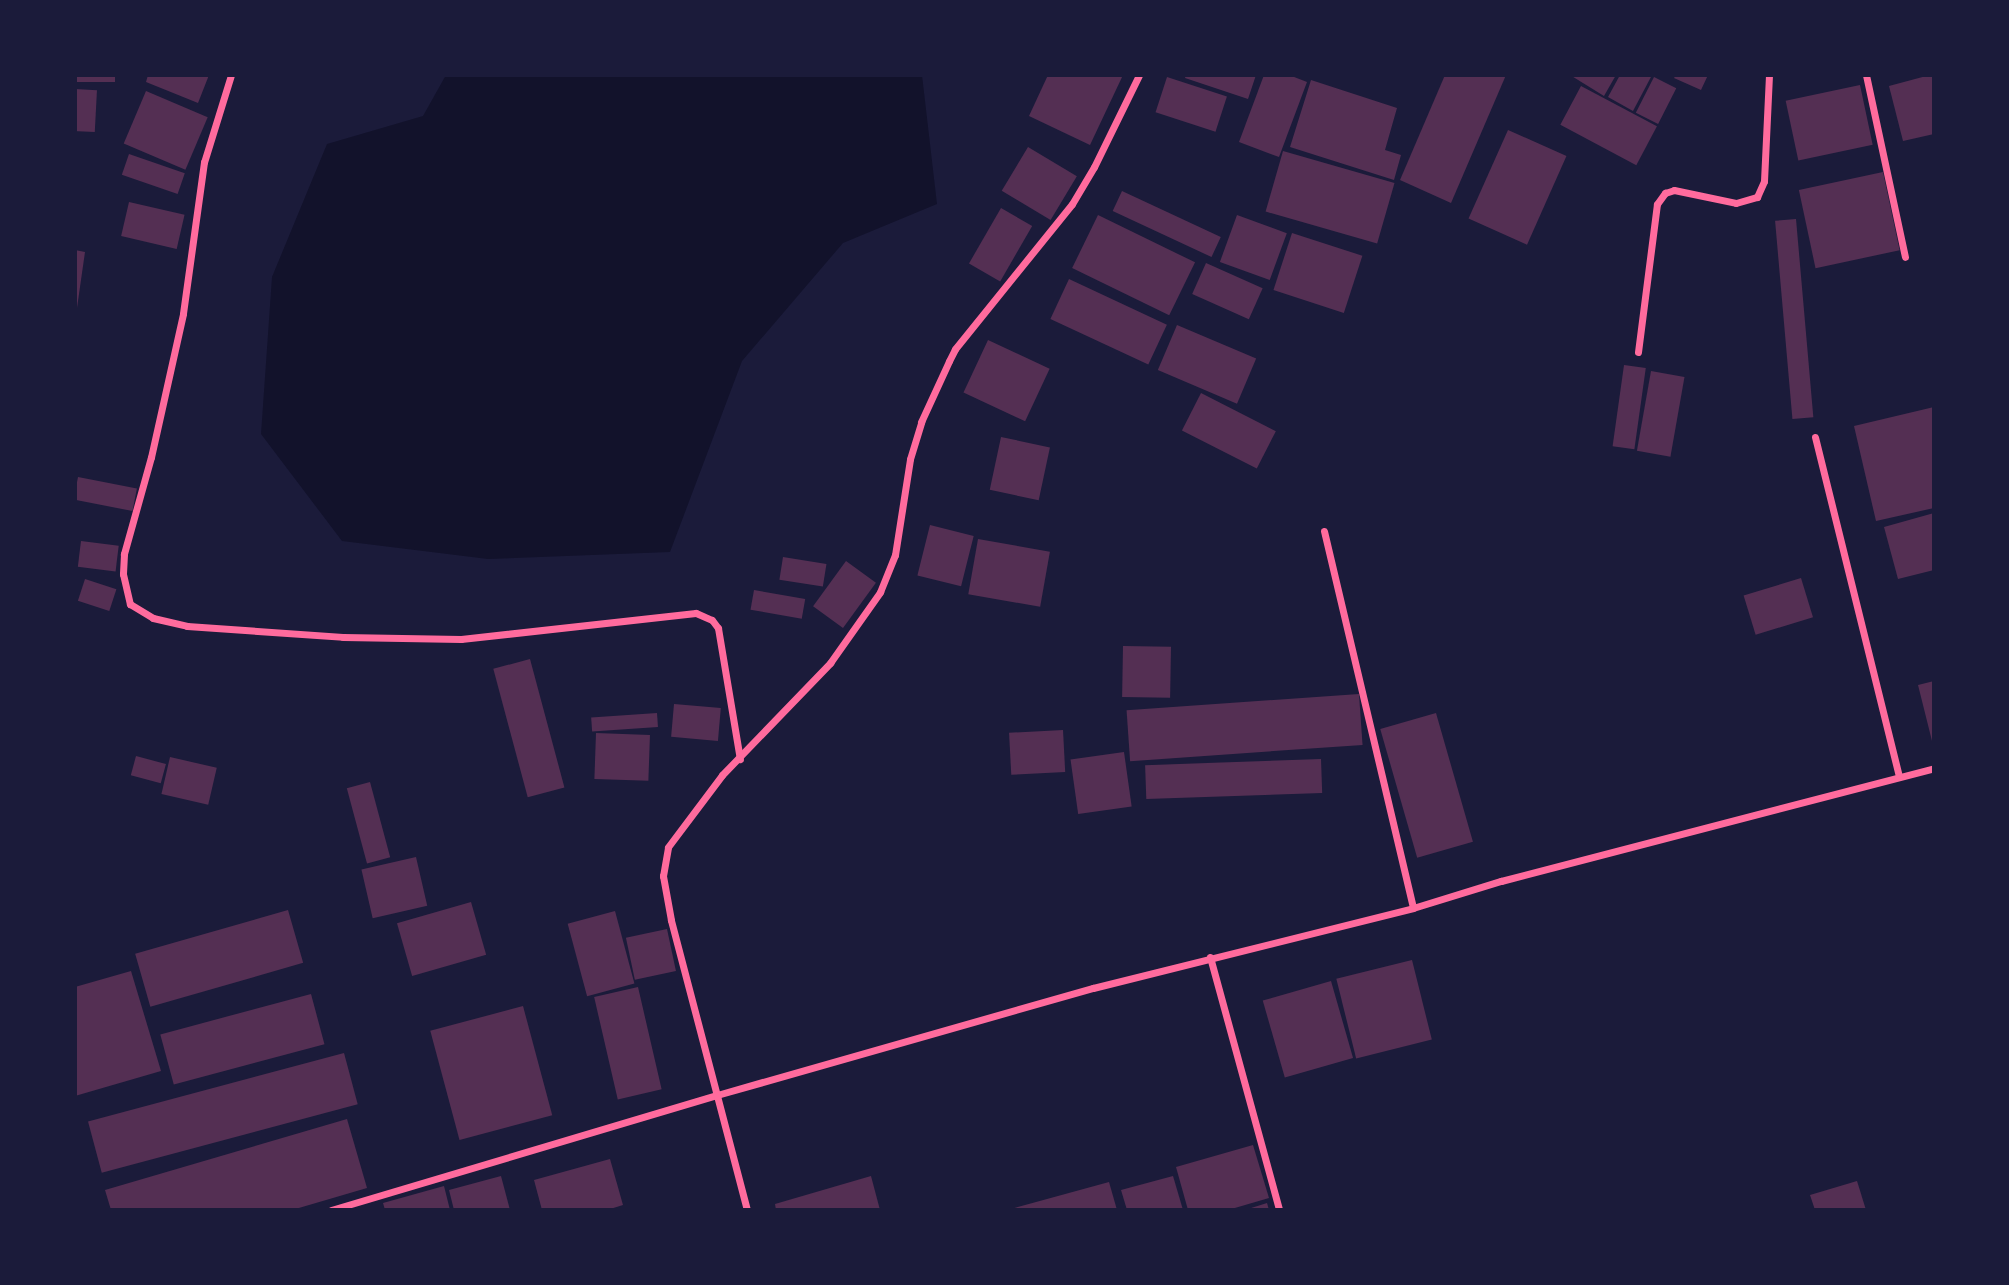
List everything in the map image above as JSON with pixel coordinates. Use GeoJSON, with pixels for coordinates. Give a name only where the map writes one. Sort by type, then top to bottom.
{"type":"FeatureCollection","features":[{"type":"Feature","properties":{"kind":"street"},"geometry":{"type":"LineString","coordinates":[[231,75],[204,162],[183,314],[151,457],[124,554],[123,574],[131,604],[153,618],[187,626],[343,637],[461,639],[696,613],[712,620],[718,628],[740,759]]}},
{"type":"Feature","properties":{"kind":"street"},"geometry":{"type":"LineString","coordinates":[[747,1210],[671,920],[663,876],[668,847],[722,775],[830,663],[880,592],[895,555],[910,459],[921,422],[955,349],[1072,204],[1094,167],[1139,75]]}},
{"type":"Feature","properties":{"kind":"street"},"geometry":{"type":"LineString","coordinates":[[1638,352],[1657,204],[1665,193],[1674,190],[1736,203],[1757,197],[1764,181],[1769,75]]}},
{"type":"Feature","properties":{"kind":"street"},"geometry":{"type":"LineString","coordinates":[[1866,75],[1905,257]]}},
{"type":"Feature","properties":{"kind":"street"},"geometry":{"type":"LineString","coordinates":[[1815,437],[1899,777]]}},
{"type":"Feature","properties":{"kind":"street"},"geometry":{"type":"LineString","coordinates":[[1324,531],[1413,908]]}},
{"type":"Feature","properties":{"kind":"street"},"geometry":{"type":"LineString","coordinates":[[331,1210],[717,1095],[1210,957],[1413,908],[1501,881],[1934,768]]}},
{"type":"Feature","properties":{"kind":"street"},"geometry":{"type":"LineString","coordinates":[[1210,957],[1279,1210]]}},
{"type":"Feature","properties":{"kind":"shaded area"},"geometry":{"type":"Polygon","coordinates":[[[446,75],[922,75],[937,204],[843,243],[742,361],[670,552],[488,559],[342,541],[261,434],[272,277],[327,144],[423,116],[446,75]]]}},
{"type":"Feature","properties":{"kind":"building"},"geometry":{"type":"Polygon","coordinates":[[[75,75],[115,75],[115,82],[75,82],[75,75]]]}},
{"type":"Feature","properties":{"kind":"building"},"geometry":{"type":"Polygon","coordinates":[[[148,75],[209,75],[198,103],[146,82],[148,75]]]}},
{"type":"Feature","properties":{"kind":"building"},"geometry":{"type":"Polygon","coordinates":[[[1048,75],[1123,75],[1090,145],[1029,116],[1048,75]]]}},
{"type":"Feature","properties":{"kind":"building"},"geometry":{"type":"Polygon","coordinates":[[[1186,75],[1256,75],[1248,99],[1185,78],[1186,75]]]}},
{"type":"Feature","properties":{"kind":"building"},"geometry":{"type":"Polygon","coordinates":[[[1264,75],[1289,75],[1307,82],[1279,157],[1239,142],[1264,75]]]}},
{"type":"Feature","properties":{"kind":"building"},"geometry":{"type":"Polygon","coordinates":[[[1445,75],[1506,75],[1451,203],[1400,180],[1445,75]]]}},
{"type":"Feature","properties":{"kind":"building"},"geometry":{"type":"Polygon","coordinates":[[[1570,75],[1616,75],[1604,96],[1570,75]]]}},
{"type":"Feature","properties":{"kind":"building"},"geometry":{"type":"Polygon","coordinates":[[[1620,75],[1652,75],[1633,111],[1608,97],[1620,75]]]}},
{"type":"Feature","properties":{"kind":"building"},"geometry":{"type":"Polygon","coordinates":[[[1676,75],[1708,75],[1701,90],[1674,78],[1676,75]]]}},
{"type":"Feature","properties":{"kind":"building"},"geometry":{"type":"Polygon","coordinates":[[[1934,75],[1934,134],[1903,141],[1889,86],[1934,75]]]}},
{"type":"Feature","properties":{"kind":"building"},"geometry":{"type":"Polygon","coordinates":[[[1167,77],[1227,96],[1215,132],[1156,112],[1167,77]]]}},
{"type":"Feature","properties":{"kind":"building"},"geometry":{"type":"Polygon","coordinates":[[[1654,77],[1676,88],[1658,124],[1636,113],[1654,77]]]}},
{"type":"Feature","properties":{"kind":"building"},"geometry":{"type":"Polygon","coordinates":[[[1311,80],[1397,108],[1385,150],[1401,155],[1394,180],[1290,147],[1311,80]]]}},
{"type":"Feature","properties":{"kind":"building"},"geometry":{"type":"Polygon","coordinates":[[[1860,85],[1873,145],[1798,160],[1786,101],[1860,85]]]}},
{"type":"Feature","properties":{"kind":"building"},"geometry":{"type":"Polygon","coordinates":[[[1581,86],[1657,126],[1636,165],[1560,125],[1581,86]]]}},
{"type":"Feature","properties":{"kind":"building"},"geometry":{"type":"Polygon","coordinates":[[[75,89],[97,90],[95,132],[75,131],[75,89]]]}},
{"type":"Feature","properties":{"kind":"building"},"geometry":{"type":"Polygon","coordinates":[[[146,91],[208,117],[185,170],[124,143],[146,91]]]}},
{"type":"Feature","properties":{"kind":"building"},"geometry":{"type":"Polygon","coordinates":[[[1508,130],[1566,156],[1527,245],[1469,219],[1508,130]]]}},
{"type":"Feature","properties":{"kind":"building"},"geometry":{"type":"Polygon","coordinates":[[[1028,147],[1077,176],[1051,220],[1002,191],[1028,147]]]}},
{"type":"Feature","properties":{"kind":"building"},"geometry":{"type":"Polygon","coordinates":[[[1283,151],[1395,183],[1377,244],[1266,212],[1283,151]]]}},
{"type":"Feature","properties":{"kind":"building"},"geometry":{"type":"Polygon","coordinates":[[[129,154],[185,173],[178,194],[122,175],[129,154]]]}},
{"type":"Feature","properties":{"kind":"building"},"geometry":{"type":"Polygon","coordinates":[[[1883,172],[1900,250],[1816,268],[1799,190],[1883,172]]]}},
{"type":"Feature","properties":{"kind":"building"},"geometry":{"type":"Polygon","coordinates":[[[1122,191],[1221,237],[1211,257],[1113,211],[1122,191]]]}},
{"type":"Feature","properties":{"kind":"building"},"geometry":{"type":"Polygon","coordinates":[[[129,202],[185,215],[177,249],[121,236],[129,202]]]}},
{"type":"Feature","properties":{"kind":"building"},"geometry":{"type":"Polygon","coordinates":[[[1001,208],[1032,226],[1000,281],[969,263],[1001,208]]]}},
{"type":"Feature","properties":{"kind":"building"},"geometry":{"type":"Polygon","coordinates":[[[1098,215],[1195,262],[1169,315],[1072,268],[1098,215]]]}},
{"type":"Feature","properties":{"kind":"building"},"geometry":{"type":"Polygon","coordinates":[[[1237,215],[1287,233],[1270,280],[1220,262],[1237,215]]]}},
{"type":"Feature","properties":{"kind":"building"},"geometry":{"type":"Polygon","coordinates":[[[1796,219],[1813,417],[1792,419],[1775,221],[1796,219]]]}},
{"type":"Feature","properties":{"kind":"building"},"geometry":{"type":"Polygon","coordinates":[[[1292,233],[1362,256],[1344,313],[1273,290],[1292,233]]]}},
{"type":"Feature","properties":{"kind":"building"},"geometry":{"type":"Polygon","coordinates":[[[75,250],[85,252],[77,308],[75,308],[75,250]]]}},
{"type":"Feature","properties":{"kind":"building"},"geometry":{"type":"Polygon","coordinates":[[[1206,263],[1263,288],[1249,319],[1192,294],[1206,263]]]}},
{"type":"Feature","properties":{"kind":"building"},"geometry":{"type":"Polygon","coordinates":[[[1069,279],[1167,325],[1148,365],[1050,319],[1069,279]]]}},
{"type":"Feature","properties":{"kind":"building"},"geometry":{"type":"Polygon","coordinates":[[[1177,325],[1256,359],[1237,404],[1158,370],[1177,325]]]}},
{"type":"Feature","properties":{"kind":"building"},"geometry":{"type":"Polygon","coordinates":[[[988,340],[1050,369],[1025,421],[963,393],[988,340]]]}},
{"type":"Feature","properties":{"kind":"building"},"geometry":{"type":"Polygon","coordinates":[[[1624,365],[1646,368],[1634,449],[1613,446],[1624,365]]]}},
{"type":"Feature","properties":{"kind":"building"},"geometry":{"type":"Polygon","coordinates":[[[1651,371],[1684,377],[1670,457],[1637,451],[1651,371]]]}},
{"type":"Feature","properties":{"kind":"building"},"geometry":{"type":"Polygon","coordinates":[[[1201,393],[1276,431],[1257,469],[1182,430],[1201,393]]]}},
{"type":"Feature","properties":{"kind":"building"},"geometry":{"type":"Polygon","coordinates":[[[1934,407],[1934,508],[1876,521],[1854,426],[1934,407]]]}},
{"type":"Feature","properties":{"kind":"building"},"geometry":{"type":"Polygon","coordinates":[[[1001,437],[1050,447],[1039,500],[990,490],[1001,437]]]}},
{"type":"Feature","properties":{"kind":"building"},"geometry":{"type":"Polygon","coordinates":[[[78,477],[137,488],[133,511],[75,500],[78,477]]]}},
{"type":"Feature","properties":{"kind":"building"},"geometry":{"type":"Polygon","coordinates":[[[1934,513],[1934,570],[1898,579],[1884,527],[1934,513]]]}},
{"type":"Feature","properties":{"kind":"building"},"geometry":{"type":"Polygon","coordinates":[[[930,525],[974,536],[961,586],[917,575],[930,525]]]}},
{"type":"Feature","properties":{"kind":"building"},"geometry":{"type":"Polygon","coordinates":[[[978,539],[1050,552],[1040,607],[968,594],[978,539]]]}},
{"type":"Feature","properties":{"kind":"building"},"geometry":{"type":"Polygon","coordinates":[[[81,541],[119,546],[116,571],[78,567],[81,541]]]}},
{"type":"Feature","properties":{"kind":"building"},"geometry":{"type":"Polygon","coordinates":[[[783,557],[826,564],[823,587],[779,580],[783,557]]]}},
{"type":"Feature","properties":{"kind":"building"},"geometry":{"type":"Polygon","coordinates":[[[846,561],[876,583],[843,628],[813,606],[846,561]]]}},
{"type":"Feature","properties":{"kind":"building"},"geometry":{"type":"Polygon","coordinates":[[[1801,578],[1813,617],[1756,635],[1744,596],[1801,578]]]}},
{"type":"Feature","properties":{"kind":"building"},"geometry":{"type":"Polygon","coordinates":[[[85,579],[116,589],[109,611],[78,601],[85,579]]]}},
{"type":"Feature","properties":{"kind":"building"},"geometry":{"type":"Polygon","coordinates":[[[754,590],[805,599],[802,619],[751,610],[754,590]]]}},
{"type":"Feature","properties":{"kind":"building"},"geometry":{"type":"Polygon","coordinates":[[[1123,646],[1171,647],[1170,698],[1122,697],[1123,646]]]}},
{"type":"Feature","properties":{"kind":"building"},"geometry":{"type":"Polygon","coordinates":[[[530,659],[564,787],[528,797],[493,669],[530,659]]]}},
{"type":"Feature","properties":{"kind":"building"},"geometry":{"type":"Polygon","coordinates":[[[1934,681],[1934,745],[1933,745],[1918,685],[1934,681]]]}},
{"type":"Feature","properties":{"kind":"building"},"geometry":{"type":"Polygon","coordinates":[[[1359,694],[1363,745],[1130,761],[1127,710],[1359,694]]]}},
{"type":"Feature","properties":{"kind":"building"},"geometry":{"type":"Polygon","coordinates":[[[674,704],[721,708],[718,741],[671,737],[674,704]]]}},
{"type":"Feature","properties":{"kind":"building"},"geometry":{"type":"Polygon","coordinates":[[[657,713],[658,727],[592,732],[591,718],[657,713]]]}},
{"type":"Feature","properties":{"kind":"building"},"geometry":{"type":"Polygon","coordinates":[[[1436,713],[1473,842],[1417,858],[1380,729],[1436,713]]]}},
{"type":"Feature","properties":{"kind":"building"},"geometry":{"type":"Polygon","coordinates":[[[1063,730],[1065,772],[1011,775],[1009,733],[1063,730]]]}},
{"type":"Feature","properties":{"kind":"building"},"geometry":{"type":"Polygon","coordinates":[[[596,733],[650,735],[648,781],[594,779],[596,733]]]}},
{"type":"Feature","properties":{"kind":"building"},"geometry":{"type":"Polygon","coordinates":[[[1124,752],[1132,806],[1078,814],[1071,760],[1124,752]]]}},
{"type":"Feature","properties":{"kind":"building"},"geometry":{"type":"Polygon","coordinates":[[[136,756],[166,764],[161,783],[131,775],[136,756]]]}},
{"type":"Feature","properties":{"kind":"building"},"geometry":{"type":"Polygon","coordinates":[[[170,757],[217,768],[208,805],[161,794],[170,757]]]}},
{"type":"Feature","properties":{"kind":"building"},"geometry":{"type":"Polygon","coordinates":[[[1321,759],[1322,793],[1146,799],[1145,765],[1321,759]]]}},
{"type":"Feature","properties":{"kind":"building"},"geometry":{"type":"Polygon","coordinates":[[[370,782],[390,857],[367,864],[347,788],[370,782]]]}},
{"type":"Feature","properties":{"kind":"building"},"geometry":{"type":"Polygon","coordinates":[[[416,857],[427,906],[373,918],[361,870],[416,857]]]}},
{"type":"Feature","properties":{"kind":"building"},"geometry":{"type":"Polygon","coordinates":[[[471,902],[486,955],[412,976],[397,923],[471,902]]]}},
{"type":"Feature","properties":{"kind":"building"},"geometry":{"type":"Polygon","coordinates":[[[288,910],[303,963],[150,1007],[135,954],[288,910]]]}},
{"type":"Feature","properties":{"kind":"building"},"geometry":{"type":"Polygon","coordinates":[[[615,911],[634,983],[587,996],[568,924],[615,911]]]}},
{"type":"Feature","properties":{"kind":"building"},"geometry":{"type":"Polygon","coordinates":[[[667,929],[676,971],[635,980],[626,938],[667,929]]]}},
{"type":"Feature","properties":{"kind":"building"},"geometry":{"type":"Polygon","coordinates":[[[1412,960],[1432,1040],[1356,1058],[1336,979],[1412,960]]]}},
{"type":"Feature","properties":{"kind":"building"},"geometry":{"type":"Polygon","coordinates":[[[131,971],[161,1071],[75,1096],[75,987],[131,971]]]}},
{"type":"Feature","properties":{"kind":"building"},"geometry":{"type":"Polygon","coordinates":[[[1331,981],[1353,1058],[1285,1077],[1263,1001],[1331,981]]]}},
{"type":"Feature","properties":{"kind":"building"},"geometry":{"type":"Polygon","coordinates":[[[638,987],[662,1089],[618,1099],[594,997],[638,987]]]}},
{"type":"Feature","properties":{"kind":"building"},"geometry":{"type":"Polygon","coordinates":[[[311,994],[324,1044],[174,1085],[160,1034],[311,994]]]}},
{"type":"Feature","properties":{"kind":"building"},"geometry":{"type":"Polygon","coordinates":[[[523,1006],[552,1115],[460,1140],[430,1031],[523,1006]]]}},
{"type":"Feature","properties":{"kind":"building"},"geometry":{"type":"Polygon","coordinates":[[[344,1053],[358,1104],[102,1173],[88,1122],[344,1053]]]}},
{"type":"Feature","properties":{"kind":"building"},"geometry":{"type":"Polygon","coordinates":[[[347,1119],[367,1188],[292,1210],[111,1210],[105,1190],[347,1119]]]}},
{"type":"Feature","properties":{"kind":"building"},"geometry":{"type":"Polygon","coordinates":[[[1253,1145],[1269,1198],[1228,1210],[1188,1210],[1176,1167],[1253,1145]]]}},
{"type":"Feature","properties":{"kind":"building"},"geometry":{"type":"Polygon","coordinates":[[[610,1159],[623,1205],[607,1210],[542,1210],[534,1180],[610,1159]]]}},
{"type":"Feature","properties":{"kind":"building"},"geometry":{"type":"Polygon","coordinates":[[[501,1176],[510,1210],[454,1210],[449,1190],[501,1176]]]}},
{"type":"Feature","properties":{"kind":"building"},"geometry":{"type":"Polygon","coordinates":[[[871,1176],[880,1210],[776,1210],[775,1204],[871,1176]]]}},
{"type":"Feature","properties":{"kind":"building"},"geometry":{"type":"Polygon","coordinates":[[[1173,1176],[1183,1210],[1127,1210],[1121,1190],[1173,1176]]]}},
{"type":"Feature","properties":{"kind":"building"},"geometry":{"type":"Polygon","coordinates":[[[1857,1181],[1866,1210],[1815,1210],[1810,1195],[1857,1181]]]}},
{"type":"Feature","properties":{"kind":"building"},"geometry":{"type":"Polygon","coordinates":[[[1109,1182],[1117,1210],[1011,1210],[1011,1209],[1109,1182]]]}},
{"type":"Feature","properties":{"kind":"building"},"geometry":{"type":"Polygon","coordinates":[[[444,1186],[450,1210],[385,1210],[383,1203],[444,1186]]]}},
{"type":"Feature","properties":{"kind":"building"},"geometry":{"type":"Polygon","coordinates":[[[1267,1203],[1269,1210],[1248,1210],[1248,1209],[1267,1203]]]}}]}
